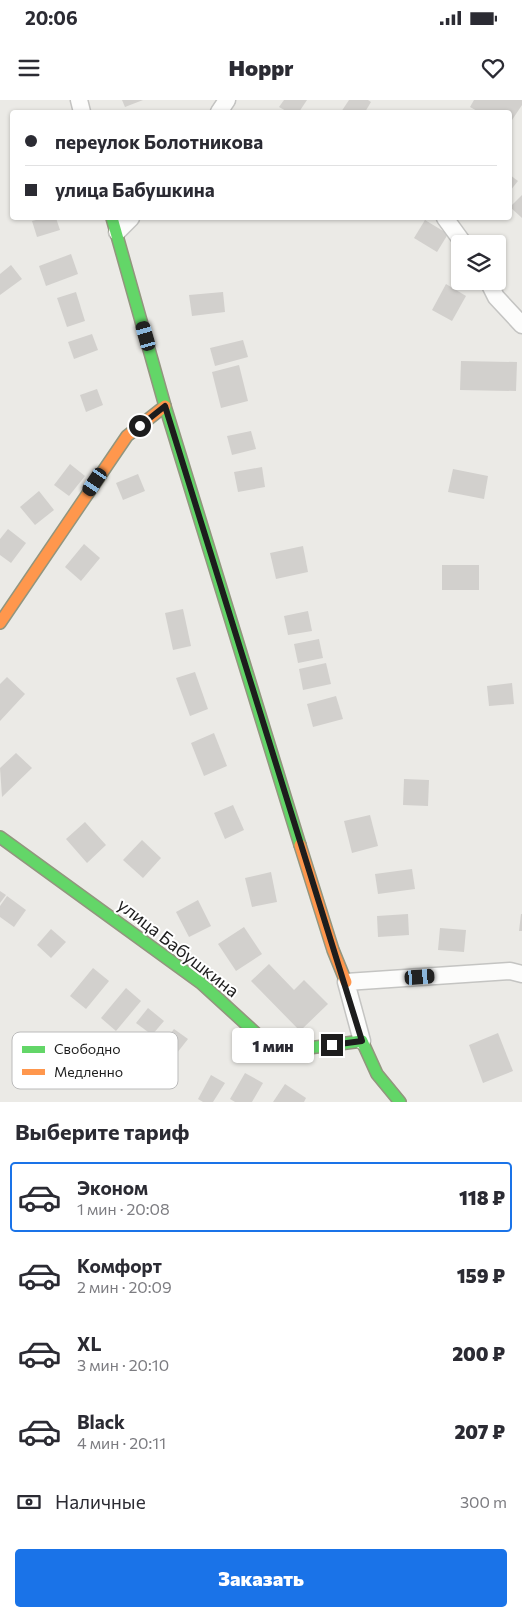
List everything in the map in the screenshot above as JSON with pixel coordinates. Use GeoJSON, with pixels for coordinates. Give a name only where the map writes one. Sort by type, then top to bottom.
{"type":"FeatureCollection","features":[{"type":"Feature","properties":{"kind":"street"},"geometry":{"type":"LineString","coordinates":[[126,220],[114,225],[165,406],[334,950],[346,982],[362,1041],[377,1074],[400,1102]]}},
{"type":"Feature","properties":{"kind":"street"},"geometry":{"type":"LineString","coordinates":[[446,220],[457,235]]}},
{"type":"Feature","properties":{"kind":"street"},"geometry":{"type":"LineString","coordinates":[[492,290],[496,297],[522,325]]}},
{"type":"Feature","properties":{"kind":"street"},"geometry":{"type":"LineString","coordinates":[[0,623],[127,436],[165,406]]}},
{"type":"Feature","properties":{"kind":"street","name":"улица Бабушкина"},"geometry":{"type":"LineString","coordinates":[[0,837],[201,983],[271,1046],[301,1049],[362,1041]]}},
{"type":"Feature","properties":{"kind":"street"},"geometry":{"type":"LineString","coordinates":[[346,982],[510,970],[522,974]]}},
{"type":"Feature","properties":{"kind":"building"},"geometry":{"type":"Polygon","coordinates":[[[122,100],[143,100],[125,107],[122,100]]]}},
{"type":"Feature","properties":{"kind":"building"},"geometry":{"type":"Polygon","coordinates":[[[284,100],[307,100],[300,110],[284,110],[279,107],[284,100]]]}},
{"type":"Feature","properties":{"kind":"building"},"geometry":{"type":"Polygon","coordinates":[[[349,100],[368,100],[371,102],[366,110],[342,110],[349,100]]]}},
{"type":"Feature","properties":{"kind":"building"},"geometry":{"type":"Polygon","coordinates":[[[474,100],[522,100],[522,105],[512,120],[512,110],[475,110],[470,107],[474,100]]]}},
{"type":"Feature","properties":{"kind":"building"},"geometry":{"type":"Polygon","coordinates":[[[512,176],[518,181],[512,188],[512,176]]]}},
{"type":"Feature","properties":{"kind":"building"},"geometry":{"type":"Polygon","coordinates":[[[522,195],[522,218],[512,209],[512,205],[522,195]]]}},
{"type":"Feature","properties":{"kind":"building"},"geometry":{"type":"Polygon","coordinates":[[[57,220],[60,230],[37,237],[32,221],[57,220]]]}},
{"type":"Feature","properties":{"kind":"building"},"geometry":{"type":"Polygon","coordinates":[[[425,220],[448,234],[437,252],[414,238],[425,220]]]}},
{"type":"Feature","properties":{"kind":"building"},"geometry":{"type":"Polygon","coordinates":[[[71,254],[78,274],[46,286],[39,266],[71,254]]]}},
{"type":"Feature","properties":{"kind":"building"},"geometry":{"type":"Polygon","coordinates":[[[11,265],[22,279],[0,295],[0,274],[11,265]]]}},
{"type":"Feature","properties":{"kind":"building"},"geometry":{"type":"Polygon","coordinates":[[[446,284],[451,287],[451,290],[456,290],[466,296],[452,321],[432,310],[446,284]]]}},
{"type":"Feature","properties":{"kind":"building"},"geometry":{"type":"Polygon","coordinates":[[[76,292],[85,321],[67,327],[57,298],[76,292]]]}},
{"type":"Feature","properties":{"kind":"building"},"geometry":{"type":"Polygon","coordinates":[[[223,292],[225,312],[192,316],[189,295],[223,292]]]}},
{"type":"Feature","properties":{"kind":"building"},"geometry":{"type":"Polygon","coordinates":[[[92,334],[98,350],[74,359],[68,342],[92,334]]]}},
{"type":"Feature","properties":{"kind":"building"},"geometry":{"type":"Polygon","coordinates":[[[243,340],[248,357],[215,366],[210,348],[243,340]]]}},
{"type":"Feature","properties":{"kind":"building"},"geometry":{"type":"Polygon","coordinates":[[[461,361],[517,362],[516,391],[460,390],[461,361]]]}},
{"type":"Feature","properties":{"kind":"building"},"geometry":{"type":"Polygon","coordinates":[[[239,365],[248,401],[221,408],[212,372],[239,365]]]}},
{"type":"Feature","properties":{"kind":"building"},"geometry":{"type":"Polygon","coordinates":[[[97,389],[103,405],[86,412],[80,395],[97,389]]]}},
{"type":"Feature","properties":{"kind":"building"},"geometry":{"type":"Polygon","coordinates":[[[251,431],[256,449],[232,455],[227,436],[251,431]]]}},
{"type":"Feature","properties":{"kind":"building"},"geometry":{"type":"Polygon","coordinates":[[[70,464],[85,476],[69,496],[54,485],[70,464]]]}},
{"type":"Feature","properties":{"kind":"building"},"geometry":{"type":"Polygon","coordinates":[[[262,467],[265,487],[238,492],[234,472],[262,467]]]}},
{"type":"Feature","properties":{"kind":"building"},"geometry":{"type":"Polygon","coordinates":[[[453,469],[488,476],[484,499],[448,492],[453,469]]]}},
{"type":"Feature","properties":{"kind":"building"},"geometry":{"type":"Polygon","coordinates":[[[138,474],[145,491],[123,500],[116,483],[138,474]]]}},
{"type":"Feature","properties":{"kind":"building"},"geometry":{"type":"Polygon","coordinates":[[[39,491],[54,510],[35,525],[20,507],[39,491]]]}},
{"type":"Feature","properties":{"kind":"building"},"geometry":{"type":"Polygon","coordinates":[[[8,529],[26,543],[11,563],[0,555],[0,539],[8,529]]]}},
{"type":"Feature","properties":{"kind":"building"},"geometry":{"type":"Polygon","coordinates":[[[84,544],[100,558],[81,581],[65,567],[84,544]]]}},
{"type":"Feature","properties":{"kind":"building"},"geometry":{"type":"Polygon","coordinates":[[[303,546],[308,572],[276,579],[270,553],[303,546]]]}},
{"type":"Feature","properties":{"kind":"building"},"geometry":{"type":"Polygon","coordinates":[[[442,565],[479,565],[479,590],[442,590],[442,565]]]}},
{"type":"Feature","properties":{"kind":"building"},"geometry":{"type":"Polygon","coordinates":[[[183,609],[191,646],[173,650],[165,613],[183,609]]]}},
{"type":"Feature","properties":{"kind":"building"},"geometry":{"type":"Polygon","coordinates":[[[308,611],[312,631],[288,635],[284,616],[308,611]]]}},
{"type":"Feature","properties":{"kind":"building"},"geometry":{"type":"Polygon","coordinates":[[[319,639],[323,658],[298,663],[294,644],[319,639]]]}},
{"type":"Feature","properties":{"kind":"building"},"geometry":{"type":"Polygon","coordinates":[[[326,663],[331,684],[303,690],[299,669],[326,663]]]}},
{"type":"Feature","properties":{"kind":"building"},"geometry":{"type":"Polygon","coordinates":[[[195,672],[208,709],[190,716],[176,678],[195,672]]]}},
{"type":"Feature","properties":{"kind":"building"},"geometry":{"type":"Polygon","coordinates":[[[7,677],[25,694],[0,721],[0,684],[7,677]]]}},
{"type":"Feature","properties":{"kind":"building"},"geometry":{"type":"Polygon","coordinates":[[[512,683],[514,704],[489,706],[487,686],[512,683]]]}},
{"type":"Feature","properties":{"kind":"building"},"geometry":{"type":"Polygon","coordinates":[[[336,696],[343,719],[313,727],[307,704],[336,696]]]}},
{"type":"Feature","properties":{"kind":"building"},"geometry":{"type":"Polygon","coordinates":[[[214,733],[227,766],[204,776],[191,743],[214,733]]]}},
{"type":"Feature","properties":{"kind":"building"},"geometry":{"type":"Polygon","coordinates":[[[16,753],[32,768],[2,797],[0,768],[16,753]]]}},
{"type":"Feature","properties":{"kind":"building"},"geometry":{"type":"Polygon","coordinates":[[[404,779],[429,780],[428,806],[403,805],[404,779]]]}},
{"type":"Feature","properties":{"kind":"building"},"geometry":{"type":"Polygon","coordinates":[[[233,805],[244,830],[225,839],[214,813],[233,805]]]}},
{"type":"Feature","properties":{"kind":"building"},"geometry":{"type":"Polygon","coordinates":[[[370,815],[378,846],[352,853],[344,821],[370,815]]]}},
{"type":"Feature","properties":{"kind":"building"},"geometry":{"type":"Polygon","coordinates":[[[85,822],[106,845],[87,863],[66,839],[85,822]]]}},
{"type":"Feature","properties":{"kind":"building"},"geometry":{"type":"Polygon","coordinates":[[[142,840],[161,858],[143,878],[123,860],[142,840]]]}},
{"type":"Feature","properties":{"kind":"building"},"geometry":{"type":"Polygon","coordinates":[[[412,869],[415,889],[378,894],[375,874],[412,869]]]}},
{"type":"Feature","properties":{"kind":"building"},"geometry":{"type":"Polygon","coordinates":[[[271,872],[277,902],[252,907],[245,878],[271,872]]]}},
{"type":"Feature","properties":{"kind":"building"},"geometry":{"type":"Polygon","coordinates":[[[0,891],[6,895],[0,903],[0,891]]]}},
{"type":"Feature","properties":{"kind":"building"},"geometry":{"type":"Polygon","coordinates":[[[7,896],[26,910],[14,927],[0,917],[0,906],[7,896]]]}},
{"type":"Feature","properties":{"kind":"building"},"geometry":{"type":"Polygon","coordinates":[[[198,900],[211,926],[189,937],[176,912],[198,900]]]}},
{"type":"Feature","properties":{"kind":"building"},"geometry":{"type":"Polygon","coordinates":[[[408,914],[409,935],[378,937],[377,916],[408,914]]]}},
{"type":"Feature","properties":{"kind":"building"},"geometry":{"type":"Polygon","coordinates":[[[521,914],[522,931],[519,931],[521,914]]]}},
{"type":"Feature","properties":{"kind":"building"},"geometry":{"type":"Polygon","coordinates":[[[244,927],[262,954],[236,971],[218,944],[244,927]]]}},
{"type":"Feature","properties":{"kind":"building"},"geometry":{"type":"Polygon","coordinates":[[[440,928],[466,930],[464,952],[438,950],[440,928]]]}},
{"type":"Feature","properties":{"kind":"building"},"geometry":{"type":"Polygon","coordinates":[[[51,929],[66,942],[51,958],[37,945],[51,929]]]}},
{"type":"Feature","properties":{"kind":"building"},"geometry":{"type":"Polygon","coordinates":[[[269,964],[294,990],[304,980],[328,1004],[300,1031],[251,981],[269,964]]]}},
{"type":"Feature","properties":{"kind":"building"},"geometry":{"type":"Polygon","coordinates":[[[93,968],[109,981],[86,1009],[70,996],[93,968]]]}},
{"type":"Feature","properties":{"kind":"building"},"geometry":{"type":"Polygon","coordinates":[[[126,988],[141,1001],[116,1031],[101,1018],[126,988]]]}},
{"type":"Feature","properties":{"kind":"building"},"geometry":{"type":"Polygon","coordinates":[[[148,1008],[164,1021],[155,1032],[148,1032],[136,1023],[148,1008]]]}},
{"type":"Feature","properties":{"kind":"building"},"geometry":{"type":"Polygon","coordinates":[[[174,1029],[188,1039],[178,1052],[178,1032],[172,1032],[174,1029]]]}},
{"type":"Feature","properties":{"kind":"building"},"geometry":{"type":"Polygon","coordinates":[[[498,1033],[513,1071],[483,1083],[469,1045],[498,1033]]]}},
{"type":"Feature","properties":{"kind":"building"},"geometry":{"type":"Polygon","coordinates":[[[245,1073],[263,1083],[252,1102],[235,1102],[230,1099],[245,1073]]]}},
{"type":"Feature","properties":{"kind":"building"},"geometry":{"type":"Polygon","coordinates":[[[211,1075],[225,1083],[213,1102],[203,1102],[198,1099],[211,1075]]]}},
{"type":"Feature","properties":{"kind":"building"},"geometry":{"type":"Polygon","coordinates":[[[285,1084],[306,1098],[304,1102],[273,1102],[285,1084]]]}},
{"type":"Feature","properties":{"kind":"traffic: fast"},"geometry":{"type":"LineString","coordinates":[[113,220],[165,406],[300,845]]}},
{"type":"Feature","properties":{"kind":"traffic: fast"},"geometry":{"type":"LineString","coordinates":[[0,837],[201,983],[271,1047],[301,1049],[362,1041],[377,1074],[400,1102]]}},
{"type":"Feature","properties":{"kind":"traffic: slow"},"geometry":{"type":"LineString","coordinates":[[0,623],[127,436],[165,406]]}},
{"type":"Feature","properties":{"kind":"traffic: slow"},"geometry":{"type":"LineString","coordinates":[[300,845],[333,950],[346,982]]}},
{"type":"Feature","properties":{"kind":"route"},"geometry":{"type":"LineString","coordinates":[[140,426],[165,406],[334,950],[346,982],[362,1041],[332,1045]]}}]}
